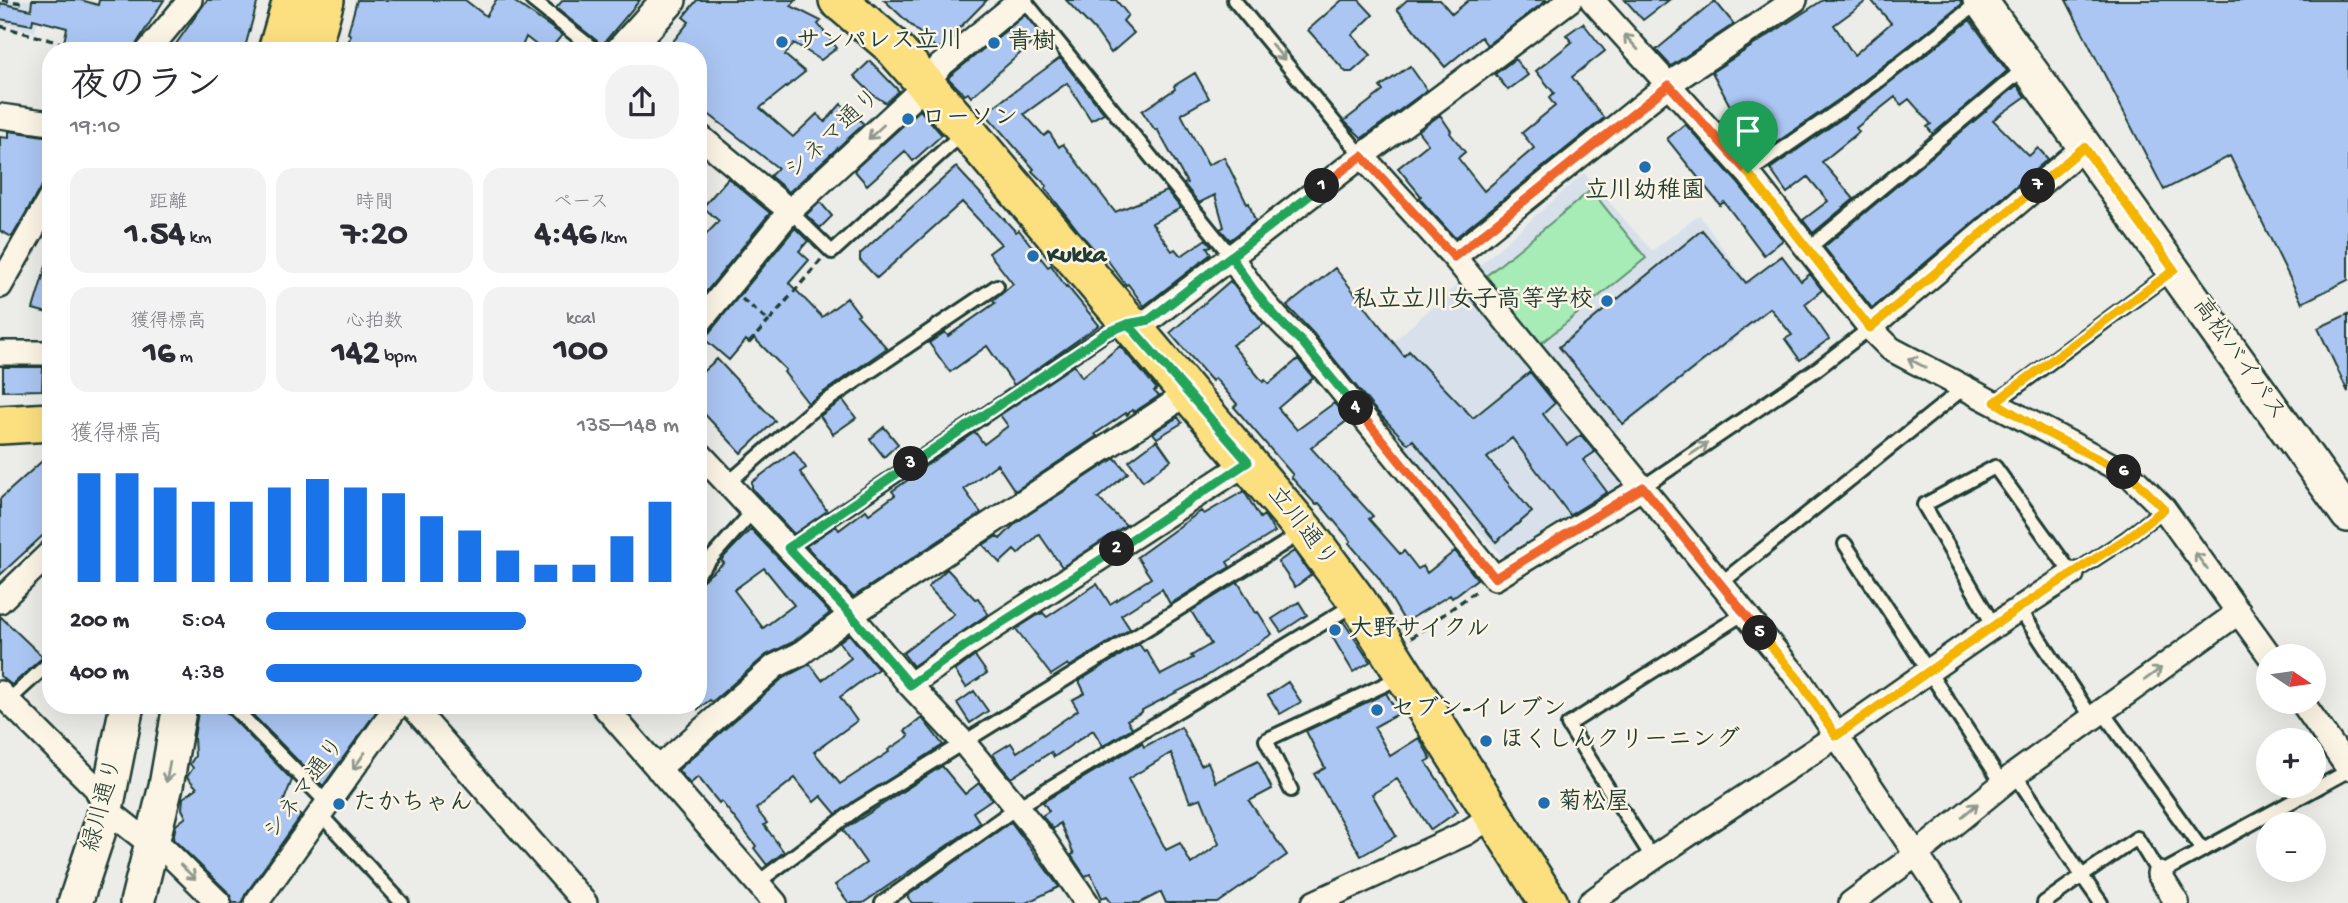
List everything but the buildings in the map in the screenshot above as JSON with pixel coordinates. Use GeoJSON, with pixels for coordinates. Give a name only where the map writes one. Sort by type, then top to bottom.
{"type":"FeatureCollection","features":[{"type":"Feature","properties":{"kind":"main road"},"geometry":{"type":"LineString","coordinates":[[280,42],[292,0]]}},
{"type":"Feature","properties":{"kind":"main road"},"geometry":{"type":"LineString","coordinates":[[313,42],[325,0]]}},
{"type":"Feature","properties":{"kind":"main road","name":"立川通り"},"geometry":{"type":"LineString","coordinates":[[838,0],[891,45],[966,130],[1128,324],[1248,462],[1405,658],[1492,816],[1549,903]]}},
{"type":"Feature","properties":{"kind":"main road"},"geometry":{"type":"LineString","coordinates":[[0,425],[42,423]]}},
{"type":"Feature","properties":{"kind":"street"},"geometry":{"type":"LineString","coordinates":[[155,42],[190,0]]}},
{"type":"Feature","properties":{"kind":"street"},"geometry":{"type":"LineString","coordinates":[[631,42],[670,0]]}},
{"type":"Feature","properties":{"kind":"street","name":"シネマ通り"},"geometry":{"type":"LineString","coordinates":[[707,310],[790,211],[926,85],[940,66],[1023,0]]}},
{"type":"Feature","properties":{"kind":"street"},"geometry":{"type":"LineString","coordinates":[[1128,324],[1149,320],[1570,0]]}},
{"type":"Feature","properties":{"kind":"street"},"geometry":{"type":"LineString","coordinates":[[1592,0],[1748,173],[1870,328],[1891,349],[2130,475],[2164,509],[2262,644]]}},
{"type":"Feature","properties":{"kind":"street"},"geometry":{"type":"LineString","coordinates":[[1454,257],[1669,85],[1795,0]]}},
{"type":"Feature","properties":{"kind":"street","name":"高松バイパス"},"geometry":{"type":"LineString","coordinates":[[1980,0],[2348,516]]}},
{"type":"Feature","properties":{"kind":"street"},"geometry":{"type":"LineString","coordinates":[[0,116],[42,121]]}},
{"type":"Feature","properties":{"kind":"street"},"geometry":{"type":"LineString","coordinates":[[707,142],[790,211]]}},
{"type":"Feature","properties":{"kind":"street"},"geometry":{"type":"LineString","coordinates":[[1870,328],[2084,147]]}},
{"type":"Feature","properties":{"kind":"street"},"geometry":{"type":"LineString","coordinates":[[1362,156],[1454,257],[1800,681],[1950,903]]}},
{"type":"Feature","properties":{"kind":"street"},"geometry":{"type":"LineString","coordinates":[[0,286],[42,213]]}},
{"type":"Feature","properties":{"kind":"street"},"geometry":{"type":"LineString","coordinates":[[1231,256],[1243,276],[1302,342],[1495,578],[1643,487]]}},
{"type":"Feature","properties":{"kind":"street"},"geometry":{"type":"LineString","coordinates":[[0,353],[42,353]]}},
{"type":"Feature","properties":{"kind":"street"},"geometry":{"type":"LineString","coordinates":[[657,769],[775,666],[800,653],[851,615],[1137,427],[1186,390]]}},
{"type":"Feature","properties":{"kind":"street"},"geometry":{"type":"LineString","coordinates":[[707,462],[851,615],[964,743],[1043,839],[1087,903]]}},
{"type":"Feature","properties":{"kind":"street"},"geometry":{"type":"LineString","coordinates":[[910,685],[965,646],[1248,462]]}},
{"type":"Feature","properties":{"kind":"street"},"geometry":{"type":"LineString","coordinates":[[0,601],[42,561]]}},
{"type":"Feature","properties":{"kind":"street"},"geometry":{"type":"LineString","coordinates":[[1590,903],[1651,858],[1836,736],[2072,574]]}},
{"type":"Feature","properties":{"kind":"street"},"geometry":{"type":"LineString","coordinates":[[1851,903],[2009,779],[2239,612]]}},
{"type":"Feature","properties":{"kind":"street"},"geometry":{"type":"LineString","coordinates":[[4,697],[96,788],[106,809],[153,846],[164,849],[219,903]]}},
{"type":"Feature","properties":{"kind":"street","name":"緑川通り"},"geometry":{"type":"LineString","coordinates":[[75,903],[106,809],[125,714]]}},
{"type":"Feature","properties":{"kind":"street"},"geometry":{"type":"LineString","coordinates":[[137,903],[153,846],[178,714]]}},
{"type":"Feature","properties":{"kind":"street","name":"シネマ通り"},"geometry":{"type":"LineString","coordinates":[[256,903],[392,714]]}},
{"type":"Feature","properties":{"kind":"street"},"geometry":{"type":"LineString","coordinates":[[419,714],[585,903]]}},
{"type":"Feature","properties":{"kind":"street"},"geometry":{"type":"LineString","coordinates":[[611,714],[775,903]]}},
{"type":"Feature","properties":{"kind":"street"},"geometry":{"type":"LineString","coordinates":[[2310,714],[2348,770]]}},
{"type":"Feature","properties":{"kind":"street"},"geometry":{"type":"LineString","coordinates":[[1314,903],[1466,833],[1492,816]]}},
{"type":"Feature","properties":{"kind":"street"},"geometry":{"type":"LineString","coordinates":[[2159,874],[2177,903]]}},
{"type":"Feature","properties":{"kind":"lane"},"geometry":{"type":"LineString","coordinates":[[532,0],[585,42]]}},
{"type":"Feature","properties":{"kind":"lane"},"geometry":{"type":"LineString","coordinates":[[1023,0],[1231,256]]}},
{"type":"Feature","properties":{"kind":"lane"},"geometry":{"type":"LineString","coordinates":[[1234,0],[1362,156]]}},
{"type":"Feature","properties":{"kind":"lane"},"geometry":{"type":"LineString","coordinates":[[1748,173],[1852,101],[1980,0]]}},
{"type":"Feature","properties":{"kind":"lane"},"geometry":{"type":"LineString","coordinates":[[1808,249],[2027,66]]}},
{"type":"Feature","properties":{"kind":"lane"},"geometry":{"type":"LineString","coordinates":[[790,211],[832,252],[966,130]]}},
{"type":"Feature","properties":{"kind":"lane"},"geometry":{"type":"LineString","coordinates":[[1995,402],[2174,270]]}},
{"type":"Feature","properties":{"kind":"lane"},"geometry":{"type":"LineString","coordinates":[[728,483],[810,412],[997,286]]}},
{"type":"Feature","properties":{"kind":"lane"},"geometry":{"type":"LineString","coordinates":[[788,548],[1106,333],[1128,324]]}},
{"type":"Feature","properties":{"kind":"lane"},"geometry":{"type":"LineString","coordinates":[[1643,487],[1817,369],[1870,328]]}},
{"type":"Feature","properties":{"kind":"lane"},"geometry":{"type":"LineString","coordinates":[[1720,584],[1965,387]]}},
{"type":"Feature","properties":{"kind":"lane"},"geometry":{"type":"LineString","coordinates":[[1994,626],[1924,505],[1995,467],[2072,574],[2127,538],[2164,509]]}},
{"type":"Feature","properties":{"kind":"lane"},"geometry":{"type":"LineString","coordinates":[[707,563],[753,511]]}},
{"type":"Feature","properties":{"kind":"lane"},"geometry":{"type":"LineString","coordinates":[[757,883],[858,808],[1305,531]]}},
{"type":"Feature","properties":{"kind":"lane"},"geometry":{"type":"LineString","coordinates":[[1845,544],[1927,671],[2101,903]]}},
{"type":"Feature","properties":{"kind":"lane"},"geometry":{"type":"LineString","coordinates":[[883,903],[1016,808],[1358,602]]}},
{"type":"Feature","properties":{"kind":"lane"},"geometry":{"type":"LineString","coordinates":[[2019,608],[2202,850]]}},
{"type":"Feature","properties":{"kind":"lane"},"geometry":{"type":"LineString","coordinates":[[1651,858],[1568,725],[1743,614]]}},
{"type":"Feature","properties":{"kind":"lane"},"geometry":{"type":"LineString","coordinates":[[1291,790],[1266,740],[1405,658]]}},
{"type":"Feature","properties":{"kind":"lane"},"geometry":{"type":"LineString","coordinates":[[4,697],[42,668]]}},
{"type":"Feature","properties":{"kind":"lane"},"geometry":{"type":"LineString","coordinates":[[239,714],[402,903]]}},
{"type":"Feature","properties":{"kind":"lane"},"geometry":{"type":"LineString","coordinates":[[2044,903],[2137,838],[2159,874],[2348,770]]}},
{"type":"Feature","properties":{"kind":"path"},"geometry":{"type":"LineString","coordinates":[[2,0],[22,3],[23,0]]}},
{"type":"Feature","properties":{"kind":"path"},"geometry":{"type":"LineString","coordinates":[[0,26],[57,42]]}},
{"type":"Feature","properties":{"kind":"path"},"geometry":{"type":"LineString","coordinates":[[749,343],[823,257],[832,252]]}},
{"type":"Feature","properties":{"kind":"path"},"geometry":{"type":"LineString","coordinates":[[727,286],[769,321]]}},
{"type":"Feature","properties":{"kind":"path"},"geometry":{"type":"LineString","coordinates":[[1405,658],[1495,578]]}},
{"type":"Feature","properties":{"kind":"shaded area"},"geometry":{"type":"Polygon","coordinates":[[[0,0],[42,0],[35,32],[0,23],[0,0]]]}},
{"type":"Feature","properties":{"kind":"shaded area"},"geometry":{"type":"Polygon","coordinates":[[[1584,173],[1652,251],[1699,215],[1769,312],[1601,444],[1631,482],[1507,561],[1343,386],[1584,173]]]}},
{"type":"Feature","properties":{"kind":"green space"},"geometry":{"type":"Polygon","coordinates":[[[1591,190],[1646,258],[1540,344],[1486,276],[1591,190]]]}},
{"type":"Feature","properties":{"kind":"place","name":"サンパレス立川"},"geometry":{"type":"Point","coordinates":[782,42]}},
{"type":"Feature","properties":{"kind":"place","name":"青樹"},"geometry":{"type":"Point","coordinates":[994,43]}},
{"type":"Feature","properties":{"kind":"place","name":"ローソン"},"geometry":{"type":"Point","coordinates":[908,119]}},
{"type":"Feature","properties":{"kind":"place","name":"立川幼稚園"},"geometry":{"type":"Point","coordinates":[1645,167]}},
{"type":"Feature","properties":{"kind":"place","name":"Kukka"},"geometry":{"type":"Point","coordinates":[1033,256]}},
{"type":"Feature","properties":{"kind":"place","name":"私立立川女子高等学校"},"geometry":{"type":"Point","coordinates":[1607,301]}},
{"type":"Feature","properties":{"kind":"place","name":"大野サイクル"},"geometry":{"type":"Point","coordinates":[1335,630]}},
{"type":"Feature","properties":{"kind":"place","name":"セブン-イレブン"},"geometry":{"type":"Point","coordinates":[1377,710]}},
{"type":"Feature","properties":{"kind":"place","name":"ほくしんクリーニング"},"geometry":{"type":"Point","coordinates":[1486,741]}},
{"type":"Feature","properties":{"kind":"place","name":"菊松屋"},"geometry":{"type":"Point","coordinates":[1544,803]}},
{"type":"Feature","properties":{"kind":"place","name":"たかちゃん"},"geometry":{"type":"Point","coordinates":[339,804]}},
{"type":"Feature","properties":{"kind":"route"},"geometry":{"type":"LineString","coordinates":[[1748,173],[1669,85],[1454,257],[1362,156],[1231,256],[1149,320],[1128,324],[1248,462],[1226,479],[965,646],[910,685],[851,615],[788,548],[1106,333],[1128,324],[1145,319],[1149,320],[1231,256],[1243,276],[1302,342],[1495,578],[1643,487],[1743,614],[1800,681],[1836,736],[2019,608],[2127,538],[2164,509],[2130,475],[2043,431],[1995,402],[2174,270],[2084,147],[1870,328],[1748,173]]}}]}
